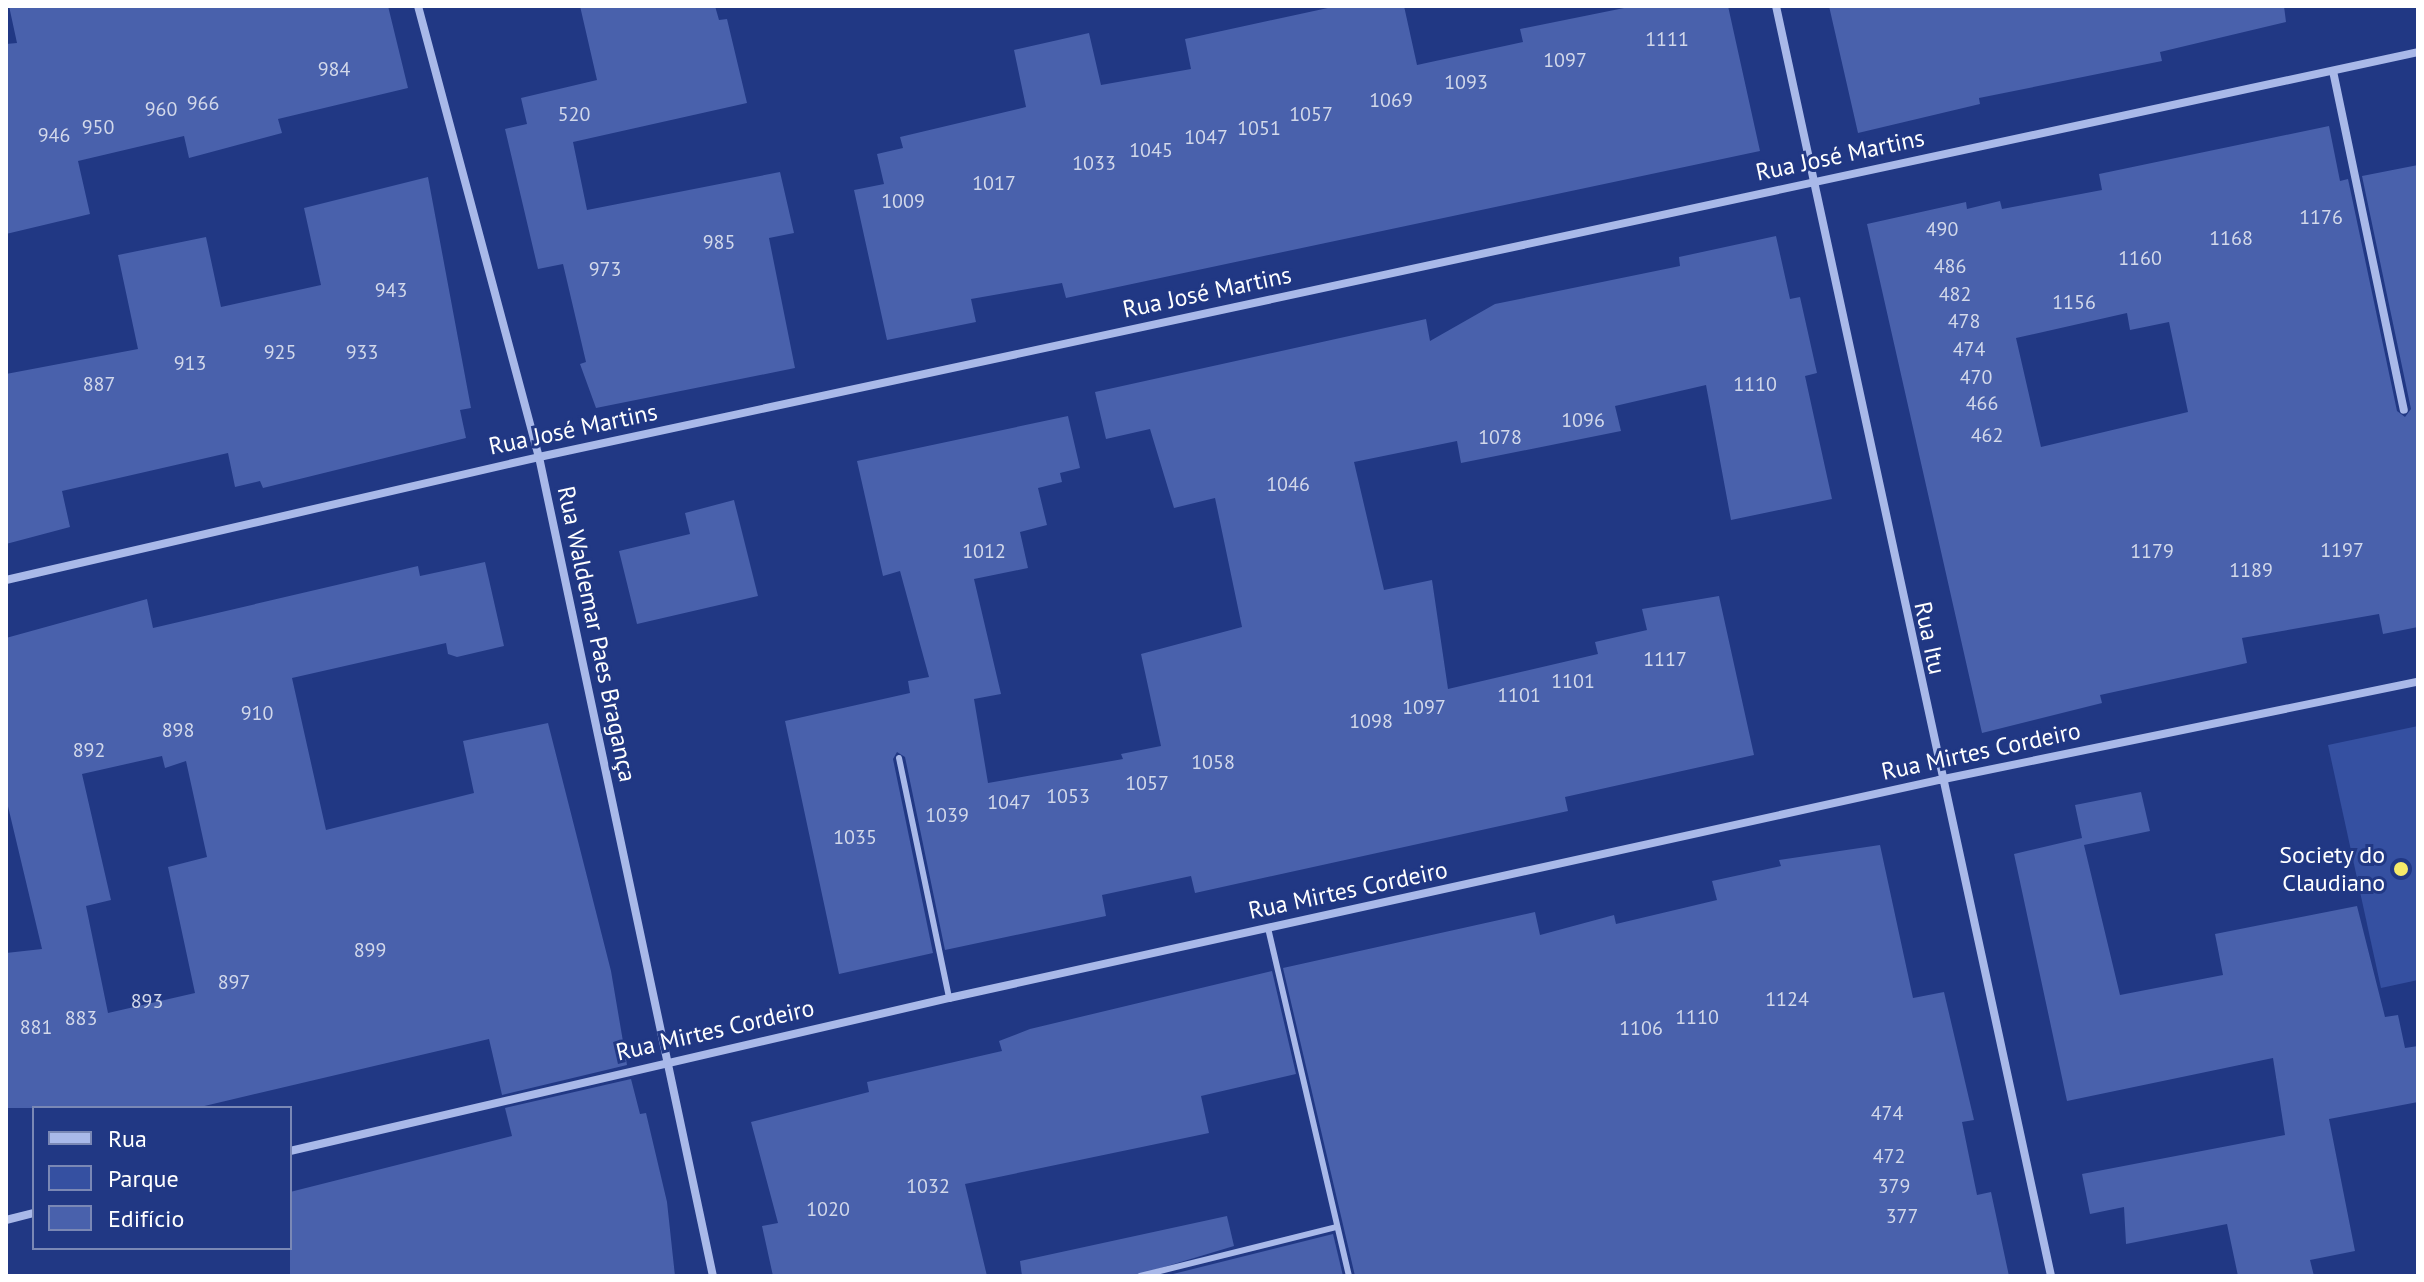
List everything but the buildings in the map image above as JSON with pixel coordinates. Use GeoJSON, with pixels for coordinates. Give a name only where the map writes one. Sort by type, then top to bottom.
{"type":"FeatureCollection","features":[{"type":"Feature","properties":{"kind":"street","name":"Rua Waldemar Paes Bragança"},"geometry":{"type":"LineString","coordinates":[[418,6],[539,457],[713,1276]]}},
{"type":"Feature","properties":{"kind":"street","name":"Rua Itu"},"geometry":{"type":"LineString","coordinates":[[1776,6],[1939,780],[2051,1276]]}},
{"type":"Feature","properties":{"kind":"street","name":"Rua José Martins"},"geometry":{"type":"LineString","coordinates":[[6,580],[539,457],[2418,52]]}},
{"type":"Feature","properties":{"kind":"street"},"geometry":{"type":"LineString","coordinates":[[2333,71],[2404,410]]}},
{"type":"Feature","properties":{"kind":"street","name":"Rua Mirtes Cordeiro"},"geometry":{"type":"LineString","coordinates":[[292,1151],[668,1060],[949,998],[1939,780],[2418,682]]}},
{"type":"Feature","properties":{"kind":"street"},"geometry":{"type":"LineString","coordinates":[[6,1220],[32,1214]]}},
{"type":"Feature","properties":{"kind":"lane"},"geometry":{"type":"LineString","coordinates":[[899,758],[949,998]]}},
{"type":"Feature","properties":{"kind":"lane"},"geometry":{"type":"LineString","coordinates":[[1268,928],[1349,1276]]}},
{"type":"Feature","properties":{"kind":"lane"},"geometry":{"type":"LineString","coordinates":[[1140,1276],[1337,1227]]}},
{"type":"Feature","properties":{"kind":"green space","name":"Society do Claudiano"},"geometry":{"type":"Polygon","coordinates":[[[2418,726],[2418,980],[2381,988],[2328,745],[2418,726]]]}},
{"type":"Feature","properties":{"kind":"place","name":"Society do Claudiano"},"geometry":{"type":"Point","coordinates":[2401,869]}}]}
